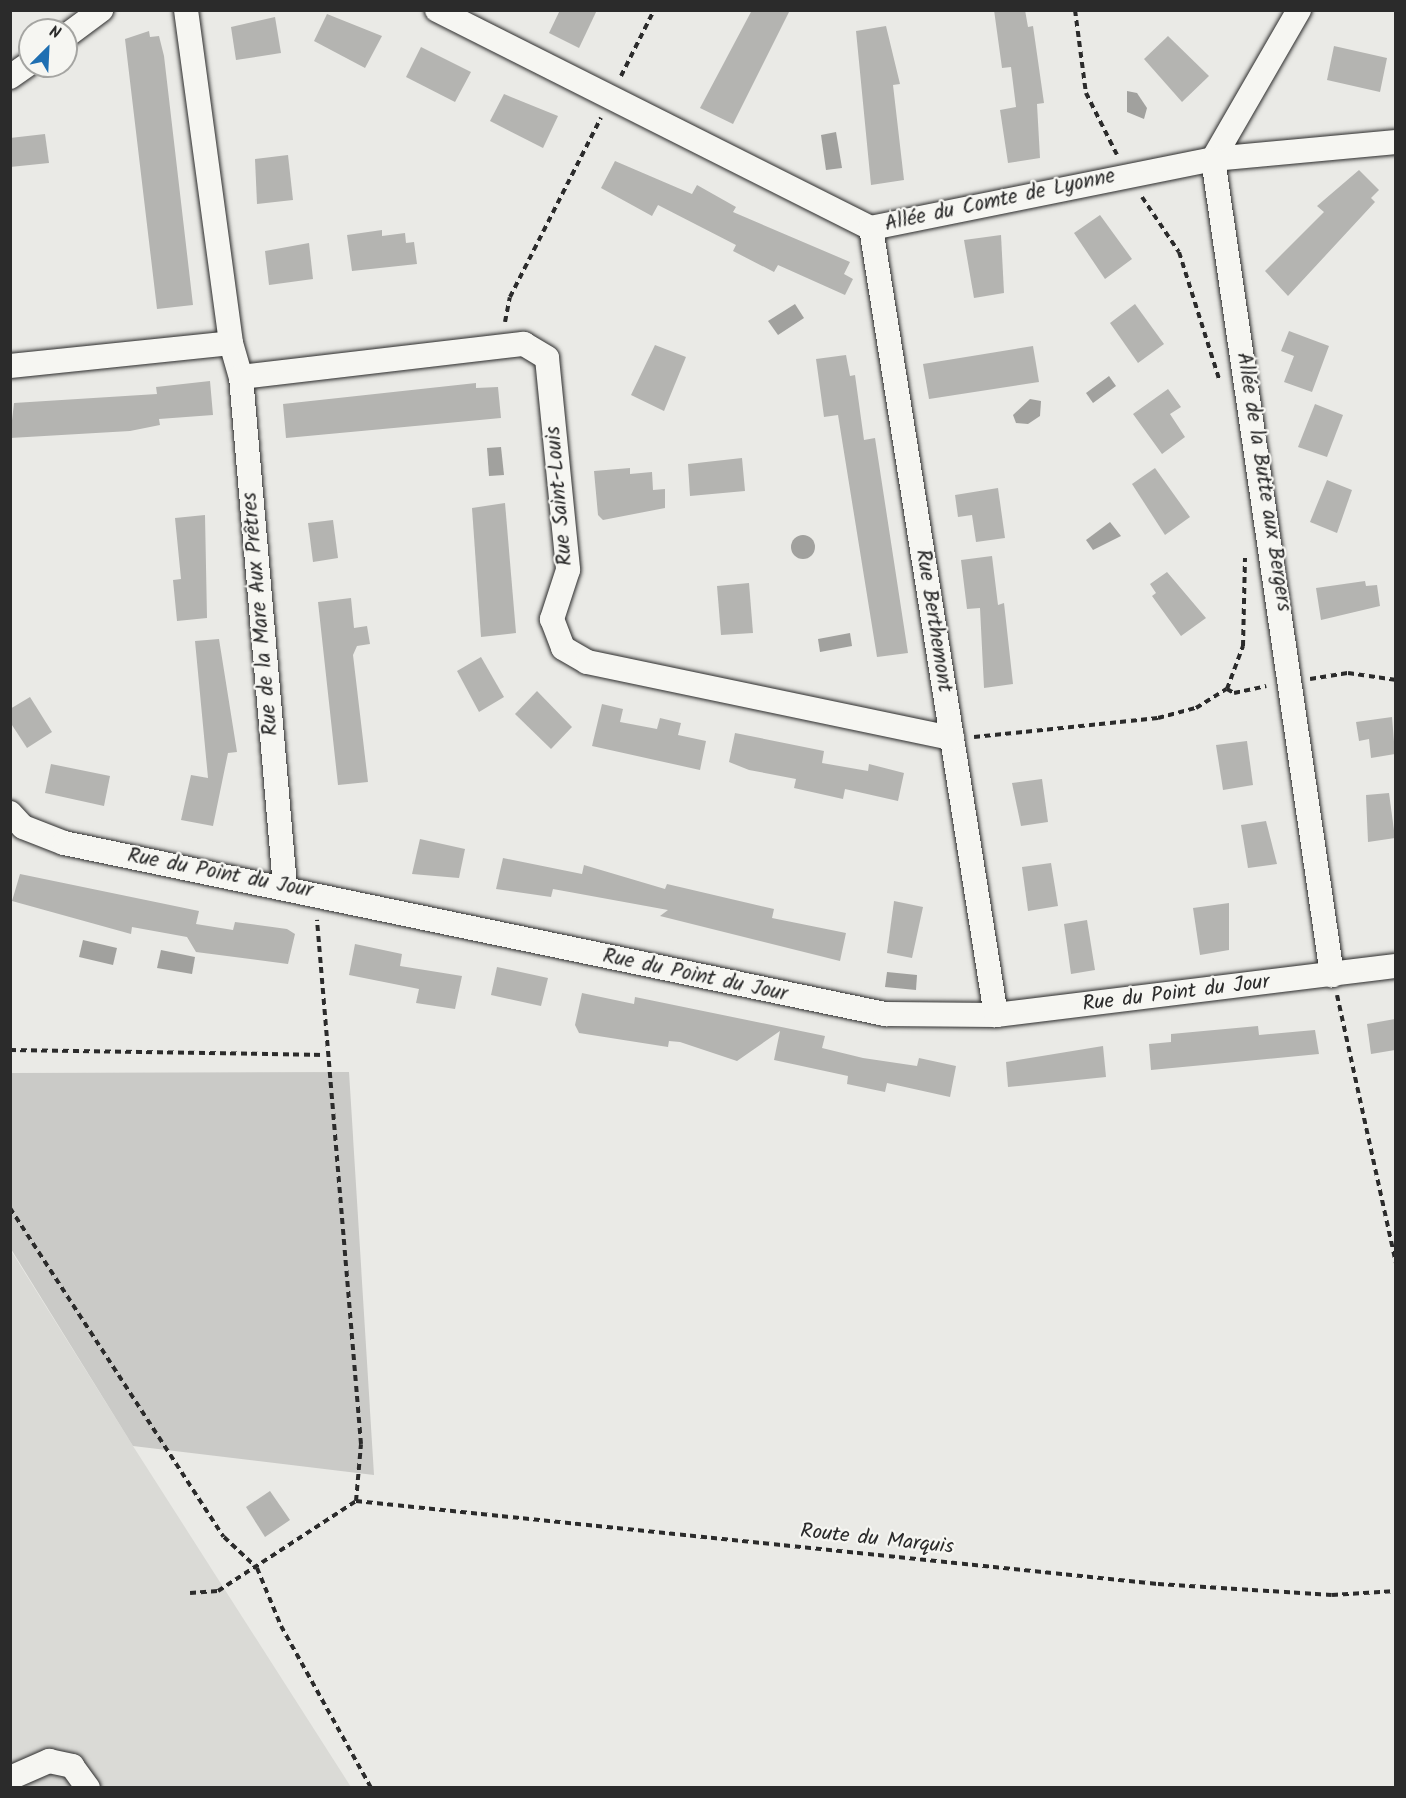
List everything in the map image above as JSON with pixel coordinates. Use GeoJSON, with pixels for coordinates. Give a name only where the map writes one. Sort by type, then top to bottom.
{"type":"FeatureCollection","features":[{"type":"Feature","properties":{"kind":"street"},"geometry":{"type":"LineString","coordinates":[[78,27],[101,10]]}},
{"type":"Feature","properties":{"kind":"street","name":"Rue de la Mare Aux Prêtres"},"geometry":{"type":"LineString","coordinates":[[186,10],[231,343],[241,377],[285,886]]}},
{"type":"Feature","properties":{"kind":"street","name":"Allée du Comte de Lyonne"},"geometry":{"type":"LineString","coordinates":[[437,10],[871,228],[1214,159],[1395,142]]}},
{"type":"Feature","properties":{"kind":"street"},"geometry":{"type":"LineString","coordinates":[[1214,159],[1299,10]]}},
{"type":"Feature","properties":{"kind":"street","name":"Allée de la Butte aux Bergers"},"geometry":{"type":"LineString","coordinates":[[1214,159],[1332,975]]}},
{"type":"Feature","properties":{"kind":"street","name":"Rue Berthemont"},"geometry":{"type":"LineString","coordinates":[[871,228],[996,1015]]}},
{"type":"Feature","properties":{"kind":"street"},"geometry":{"type":"LineString","coordinates":[[10,366],[231,343]]}},
{"type":"Feature","properties":{"kind":"street","name":"Rue Saint-Louis"},"geometry":{"type":"LineString","coordinates":[[241,377],[524,344],[547,358],[568,570],[552,619],[563,648],[587,662],[952,738]]}},
{"type":"Feature","properties":{"kind":"street","name":"Rue du Point du Jour"},"geometry":{"type":"LineString","coordinates":[[10,813],[23,827],[64,843],[285,886],[833,1006],[885,1014],[996,1015],[1395,966]]}},
{"type":"Feature","properties":{"kind":"street"},"geometry":{"type":"LineString","coordinates":[[10,1778],[49,1761],[72,1766],[88,1788]]}},
{"type":"Feature","properties":{"kind":"path"},"geometry":{"type":"LineString","coordinates":[[501,347],[510,297],[654,10]]}},
{"type":"Feature","properties":{"kind":"path"},"geometry":{"type":"LineString","coordinates":[[1075,10],[1086,93],[1127,175],[1179,252],[1221,387]]}},
{"type":"Feature","properties":{"kind":"path"},"geometry":{"type":"LineString","coordinates":[[952,738],[1158,718],[1196,708],[1227,689],[1243,646],[1245,546]]}},
{"type":"Feature","properties":{"kind":"path"},"geometry":{"type":"LineString","coordinates":[[1304,680],[1348,673],[1395,680]]}},
{"type":"Feature","properties":{"kind":"path"},"geometry":{"type":"LineString","coordinates":[[1227,689],[1234,693],[1273,685]]}},
{"type":"Feature","properties":{"kind":"path"},"geometry":{"type":"LineString","coordinates":[[190,1593],[219,1591],[356,1502],[361,1444],[325,1054],[315,893]]}},
{"type":"Feature","properties":{"kind":"path"},"geometry":{"type":"LineString","coordinates":[[1332,975],[1395,1264]]}},
{"type":"Feature","properties":{"kind":"path"},"geometry":{"type":"LineString","coordinates":[[10,1050],[325,1054]]}},
{"type":"Feature","properties":{"kind":"path"},"geometry":{"type":"LineString","coordinates":[[10,1208],[225,1537],[257,1568],[281,1626],[371,1788]]}},
{"type":"Feature","properties":{"kind":"path","name":"Route du Marquis"},"geometry":{"type":"LineString","coordinates":[[356,1502],[1158,1584],[1332,1595],[1395,1591]]}},
{"type":"Feature","properties":{"kind":"shaded area"},"geometry":{"type":"Polygon","coordinates":[[[1127,91],[1137,93],[1147,108],[1144,119],[1127,112],[1127,91]]]}},
{"type":"Feature","properties":{"kind":"shaded area"},"geometry":{"type":"Polygon","coordinates":[[[836,132],[842,168],[826,170],[821,135],[836,132]]]}},
{"type":"Feature","properties":{"kind":"shaded area"},"geometry":{"type":"Polygon","coordinates":[[[795,304],[804,318],[778,335],[768,321],[795,304]]]}},
{"type":"Feature","properties":{"kind":"shaded area"},"geometry":{"type":"Polygon","coordinates":[[[1109,376],[1116,386],[1093,403],[1086,393],[1109,376]]]}},
{"type":"Feature","properties":{"kind":"shaded area"},"geometry":{"type":"Polygon","coordinates":[[[1030,399],[1041,401],[1040,416],[1028,424],[1016,423],[1013,415],[1030,399]]]}},
{"type":"Feature","properties":{"kind":"shaded area"},"geometry":{"type":"Polygon","coordinates":[[[501,447],[504,475],[489,476],[487,448],[501,447]]]}},
{"type":"Feature","properties":{"kind":"shaded area"},"geometry":{"type":"Polygon","coordinates":[[[1110,522],[1121,536],[1093,550],[1086,540],[1110,522]]]}},
{"type":"Feature","properties":{"kind":"shaded area"},"geometry":{"type":"Polygon","coordinates":[[[803,535],[812,538],[815,547],[812,556],[803,559],[794,556],[791,547],[794,538],[803,535]]]}},
{"type":"Feature","properties":{"kind":"shaded area"},"geometry":{"type":"Polygon","coordinates":[[[850,633],[852,646],[820,652],[818,639],[850,633]]]}},
{"type":"Feature","properties":{"kind":"shaded area"},"geometry":{"type":"Polygon","coordinates":[[[83,940],[117,948],[113,965],[79,957],[83,940]]]}},
{"type":"Feature","properties":{"kind":"shaded area"},"geometry":{"type":"Polygon","coordinates":[[[161,950],[195,957],[192,974],[157,968],[161,950]]]}},
{"type":"Feature","properties":{"kind":"shaded area"},"geometry":{"type":"Polygon","coordinates":[[[887,972],[917,975],[916,990],[885,987],[887,972]]]}},
{"type":"Feature","properties":{"kind":"shaded area"},"geometry":{"type":"Polygon","coordinates":[[[349,1072],[374,1475],[133,1446],[11,1249],[11,1073],[349,1072]]]}},
{"type":"Feature","properties":{"kind":"shaded area"},"geometry":{"type":"Polygon","coordinates":[[[10,1249],[133,1446],[351,1787],[11,1787],[10,1249]]]}},
{"type":"Feature","properties":{"kind":"building"},"geometry":{"type":"Polygon","coordinates":[[[560,10],[597,10],[579,48],[549,33],[560,10]]]}},
{"type":"Feature","properties":{"kind":"building"},"geometry":{"type":"Polygon","coordinates":[[[752,10],[790,10],[733,124],[700,108],[752,10]]]}},
{"type":"Feature","properties":{"kind":"building"},"geometry":{"type":"Polygon","coordinates":[[[994,10],[1025,10],[1028,27],[1033,26],[1044,103],[1037,104],[1040,158],[1008,163],[1000,110],[1016,107],[1011,67],[1002,68],[994,10]]]}},
{"type":"Feature","properties":{"kind":"building"},"geometry":{"type":"Polygon","coordinates":[[[327,14],[382,36],[365,68],[314,41],[327,14]]]}},
{"type":"Feature","properties":{"kind":"building"},"geometry":{"type":"Polygon","coordinates":[[[275,17],[281,53],[236,60],[231,27],[275,17]]]}},
{"type":"Feature","properties":{"kind":"building"},"geometry":{"type":"Polygon","coordinates":[[[886,26],[900,84],[893,85],[904,180],[871,185],[856,31],[886,26]]]}},
{"type":"Feature","properties":{"kind":"building"},"geometry":{"type":"Polygon","coordinates":[[[149,31],[150,37],[159,36],[164,56],[193,305],[157,309],[125,39],[149,31]]]}},
{"type":"Feature","properties":{"kind":"building"},"geometry":{"type":"Polygon","coordinates":[[[1168,36],[1209,76],[1182,102],[1144,59],[1168,36]]]}},
{"type":"Feature","properties":{"kind":"building"},"geometry":{"type":"Polygon","coordinates":[[[1334,46],[1387,58],[1380,92],[1327,80],[1334,46]]]}},
{"type":"Feature","properties":{"kind":"building"},"geometry":{"type":"Polygon","coordinates":[[[421,47],[471,72],[455,102],[406,77],[421,47]]]}},
{"type":"Feature","properties":{"kind":"building"},"geometry":{"type":"Polygon","coordinates":[[[504,94],[558,116],[543,148],[490,121],[504,94]]]}},
{"type":"Feature","properties":{"kind":"building"},"geometry":{"type":"Polygon","coordinates":[[[45,134],[49,163],[10,167],[10,138],[45,134]]]}},
{"type":"Feature","properties":{"kind":"building"},"geometry":{"type":"Polygon","coordinates":[[[288,155],[293,200],[257,204],[255,159],[288,155]]]}},
{"type":"Feature","properties":{"kind":"building"},"geometry":{"type":"Polygon","coordinates":[[[615,161],[692,194],[697,185],[736,207],[733,212],[850,262],[844,274],[853,279],[845,295],[778,265],[774,272],[733,251],[736,245],[658,205],[652,216],[601,188],[615,161]]]}},
{"type":"Feature","properties":{"kind":"building"},"geometry":{"type":"Polygon","coordinates":[[[1359,170],[1379,190],[1371,198],[1375,202],[1288,296],[1265,271],[1324,212],[1317,206],[1359,170]]]}},
{"type":"Feature","properties":{"kind":"building"},"geometry":{"type":"Polygon","coordinates":[[[1100,215],[1132,259],[1105,279],[1074,233],[1100,215]]]}},
{"type":"Feature","properties":{"kind":"building"},"geometry":{"type":"Polygon","coordinates":[[[382,230],[382,236],[405,233],[406,243],[414,242],[417,264],[352,271],[347,235],[382,230]]]}},
{"type":"Feature","properties":{"kind":"building"},"geometry":{"type":"Polygon","coordinates":[[[1001,235],[1004,293],[974,298],[964,240],[1001,235]]]}},
{"type":"Feature","properties":{"kind":"building"},"geometry":{"type":"Polygon","coordinates":[[[309,243],[313,279],[269,285],[265,251],[309,243]]]}},
{"type":"Feature","properties":{"kind":"building"},"geometry":{"type":"Polygon","coordinates":[[[1135,304],[1164,344],[1138,363],[1110,323],[1135,304]]]}},
{"type":"Feature","properties":{"kind":"building"},"geometry":{"type":"Polygon","coordinates":[[[1289,331],[1329,346],[1312,392],[1284,382],[1294,356],[1281,351],[1289,331]]]}},
{"type":"Feature","properties":{"kind":"building"},"geometry":{"type":"Polygon","coordinates":[[[655,345],[686,357],[664,411],[631,395],[655,345]]]}},
{"type":"Feature","properties":{"kind":"building"},"geometry":{"type":"Polygon","coordinates":[[[1033,346],[1039,382],[929,399],[923,364],[1033,346]]]}},
{"type":"Feature","properties":{"kind":"building"},"geometry":{"type":"Polygon","coordinates":[[[846,355],[850,376],[855,375],[864,440],[875,438],[908,653],[877,657],[838,415],[824,417],[816,359],[846,355]]]}},
{"type":"Feature","properties":{"kind":"building"},"geometry":{"type":"Polygon","coordinates":[[[210,381],[213,415],[159,419],[160,425],[130,431],[10,438],[14,403],[157,394],[156,387],[210,381]]]}},
{"type":"Feature","properties":{"kind":"building"},"geometry":{"type":"Polygon","coordinates":[[[476,383],[476,388],[498,387],[501,418],[286,438],[283,404],[476,383]]]}},
{"type":"Feature","properties":{"kind":"building"},"geometry":{"type":"Polygon","coordinates":[[[1168,389],[1181,407],[1170,414],[1185,437],[1162,454],[1133,414],[1168,389]]]}},
{"type":"Feature","properties":{"kind":"building"},"geometry":{"type":"Polygon","coordinates":[[[1315,404],[1343,415],[1327,457],[1298,447],[1315,404]]]}},
{"type":"Feature","properties":{"kind":"building"},"geometry":{"type":"Polygon","coordinates":[[[742,458],[745,491],[690,496],[688,464],[742,458]]]}},
{"type":"Feature","properties":{"kind":"building"},"geometry":{"type":"Polygon","coordinates":[[[630,468],[630,474],[652,472],[653,490],[665,489],[665,508],[603,520],[598,515],[594,471],[630,468]]]}},
{"type":"Feature","properties":{"kind":"building"},"geometry":{"type":"Polygon","coordinates":[[[1155,468],[1190,517],[1165,535],[1132,484],[1155,468]]]}},
{"type":"Feature","properties":{"kind":"building"},"geometry":{"type":"Polygon","coordinates":[[[1327,480],[1352,490],[1337,533],[1310,522],[1327,480]]]}},
{"type":"Feature","properties":{"kind":"building"},"geometry":{"type":"Polygon","coordinates":[[[998,488],[1005,538],[976,542],[972,515],[958,517],[955,495],[998,488]]]}},
{"type":"Feature","properties":{"kind":"building"},"geometry":{"type":"Polygon","coordinates":[[[505,503],[516,633],[481,637],[472,508],[505,503]]]}},
{"type":"Feature","properties":{"kind":"building"},"geometry":{"type":"Polygon","coordinates":[[[205,515],[207,618],[177,621],[173,580],[181,579],[175,518],[205,515]]]}},
{"type":"Feature","properties":{"kind":"building"},"geometry":{"type":"Polygon","coordinates":[[[333,520],[338,558],[313,562],[308,523],[333,520]]]}},
{"type":"Feature","properties":{"kind":"building"},"geometry":{"type":"Polygon","coordinates":[[[992,556],[998,605],[1004,603],[1013,684],[984,688],[980,608],[967,609],[961,560],[992,556]]]}},
{"type":"Feature","properties":{"kind":"building"},"geometry":{"type":"Polygon","coordinates":[[[1167,572],[1206,618],[1181,636],[1152,596],[1156,593],[1150,584],[1167,572]]]}},
{"type":"Feature","properties":{"kind":"building"},"geometry":{"type":"Polygon","coordinates":[[[1365,581],[1366,586],[1377,585],[1380,606],[1321,620],[1316,588],[1365,581]]]}},
{"type":"Feature","properties":{"kind":"building"},"geometry":{"type":"Polygon","coordinates":[[[749,583],[753,633],[721,635],[717,586],[749,583]]]}},
{"type":"Feature","properties":{"kind":"building"},"geometry":{"type":"Polygon","coordinates":[[[351,598],[354,628],[367,626],[370,644],[357,646],[353,655],[368,782],[338,785],[318,602],[351,598]]]}},
{"type":"Feature","properties":{"kind":"building"},"geometry":{"type":"Polygon","coordinates":[[[219,639],[237,752],[228,753],[213,826],[181,820],[191,775],[208,778],[195,641],[219,639]]]}},
{"type":"Feature","properties":{"kind":"building"},"geometry":{"type":"Polygon","coordinates":[[[481,657],[504,697],[479,712],[457,671],[481,657]]]}},
{"type":"Feature","properties":{"kind":"building"},"geometry":{"type":"Polygon","coordinates":[[[537,691],[572,727],[551,749],[515,714],[537,691]]]}},
{"type":"Feature","properties":{"kind":"building"},"geometry":{"type":"Polygon","coordinates":[[[30,697],[52,732],[27,748],[10,722],[10,709],[30,697]]]}},
{"type":"Feature","properties":{"kind":"building"},"geometry":{"type":"Polygon","coordinates":[[[602,704],[623,709],[620,722],[657,729],[660,718],[681,723],[678,735],[706,741],[700,770],[592,746],[602,704]]]}},
{"type":"Feature","properties":{"kind":"building"},"geometry":{"type":"Polygon","coordinates":[[[1392,717],[1395,754],[1371,758],[1369,739],[1359,741],[1356,722],[1392,717]]]}},
{"type":"Feature","properties":{"kind":"building"},"geometry":{"type":"Polygon","coordinates":[[[735,733],[824,751],[822,763],[868,771],[869,764],[904,773],[898,801],[845,789],[843,799],[794,788],[796,779],[749,770],[729,762],[735,733]]]}},
{"type":"Feature","properties":{"kind":"building"},"geometry":{"type":"Polygon","coordinates":[[[1247,741],[1253,785],[1223,790],[1216,745],[1247,741]]]}},
{"type":"Feature","properties":{"kind":"building"},"geometry":{"type":"Polygon","coordinates":[[[51,764],[110,776],[104,806],[45,793],[51,764]]]}},
{"type":"Feature","properties":{"kind":"building"},"geometry":{"type":"Polygon","coordinates":[[[1042,779],[1048,822],[1021,826],[1012,783],[1042,779]]]}},
{"type":"Feature","properties":{"kind":"building"},"geometry":{"type":"Polygon","coordinates":[[[1389,793],[1395,838],[1368,842],[1366,795],[1389,793]]]}},
{"type":"Feature","properties":{"kind":"building"},"geometry":{"type":"Polygon","coordinates":[[[1266,821],[1277,864],[1248,868],[1241,825],[1266,821]]]}},
{"type":"Feature","properties":{"kind":"building"},"geometry":{"type":"Polygon","coordinates":[[[420,839],[465,849],[459,878],[412,874],[420,839]]]}},
{"type":"Feature","properties":{"kind":"building"},"geometry":{"type":"Polygon","coordinates":[[[503,858],[582,874],[584,865],[665,889],[667,884],[774,909],[772,918],[846,933],[840,961],[660,916],[668,910],[553,889],[551,897],[496,889],[503,858]]]}},
{"type":"Feature","properties":{"kind":"building"},"geometry":{"type":"Polygon","coordinates":[[[1051,863],[1058,906],[1028,911],[1022,867],[1051,863]]]}},
{"type":"Feature","properties":{"kind":"building"},"geometry":{"type":"Polygon","coordinates":[[[20,874],[199,911],[196,924],[233,930],[235,922],[287,929],[295,934],[288,964],[196,952],[187,937],[132,927],[131,934],[12,901],[20,874]]]}},
{"type":"Feature","properties":{"kind":"building"},"geometry":{"type":"Polygon","coordinates":[[[894,901],[923,907],[912,958],[887,953],[894,901]]]}},
{"type":"Feature","properties":{"kind":"building"},"geometry":{"type":"Polygon","coordinates":[[[1229,903],[1229,950],[1200,955],[1193,908],[1229,903]]]}},
{"type":"Feature","properties":{"kind":"building"},"geometry":{"type":"Polygon","coordinates":[[[1087,920],[1095,970],[1071,974],[1064,924],[1087,920]]]}},
{"type":"Feature","properties":{"kind":"building"},"geometry":{"type":"Polygon","coordinates":[[[355,944],[402,954],[400,966],[462,976],[455,1009],[416,1003],[419,989],[349,975],[355,944]]]}},
{"type":"Feature","properties":{"kind":"building"},"geometry":{"type":"Polygon","coordinates":[[[497,967],[548,978],[541,1006],[491,995],[497,967]]]}},
{"type":"Feature","properties":{"kind":"building"},"geometry":{"type":"Polygon","coordinates":[[[582,993],[634,1004],[635,997],[825,1036],[822,1048],[863,1058],[917,1066],[919,1058],[956,1066],[950,1097],[887,1083],[885,1092],[847,1084],[848,1076],[774,1060],[780,1031],[737,1061],[680,1042],[669,1041],[668,1047],[579,1033],[575,1025],[582,993]]]}},
{"type":"Feature","properties":{"kind":"building"},"geometry":{"type":"Polygon","coordinates":[[[1395,1019],[1395,1050],[1371,1054],[1367,1024],[1395,1019]]]}},
{"type":"Feature","properties":{"kind":"building"},"geometry":{"type":"Polygon","coordinates":[[[1258,1026],[1259,1035],[1315,1030],[1319,1054],[1151,1070],[1149,1044],[1171,1042],[1171,1034],[1258,1026]]]}},
{"type":"Feature","properties":{"kind":"building"},"geometry":{"type":"Polygon","coordinates":[[[1103,1046],[1106,1077],[1008,1087],[1006,1062],[1103,1046]]]}},
{"type":"Feature","properties":{"kind":"building"},"geometry":{"type":"Polygon","coordinates":[[[270,1491],[290,1520],[265,1537],[246,1507],[270,1491]]]}}]}
